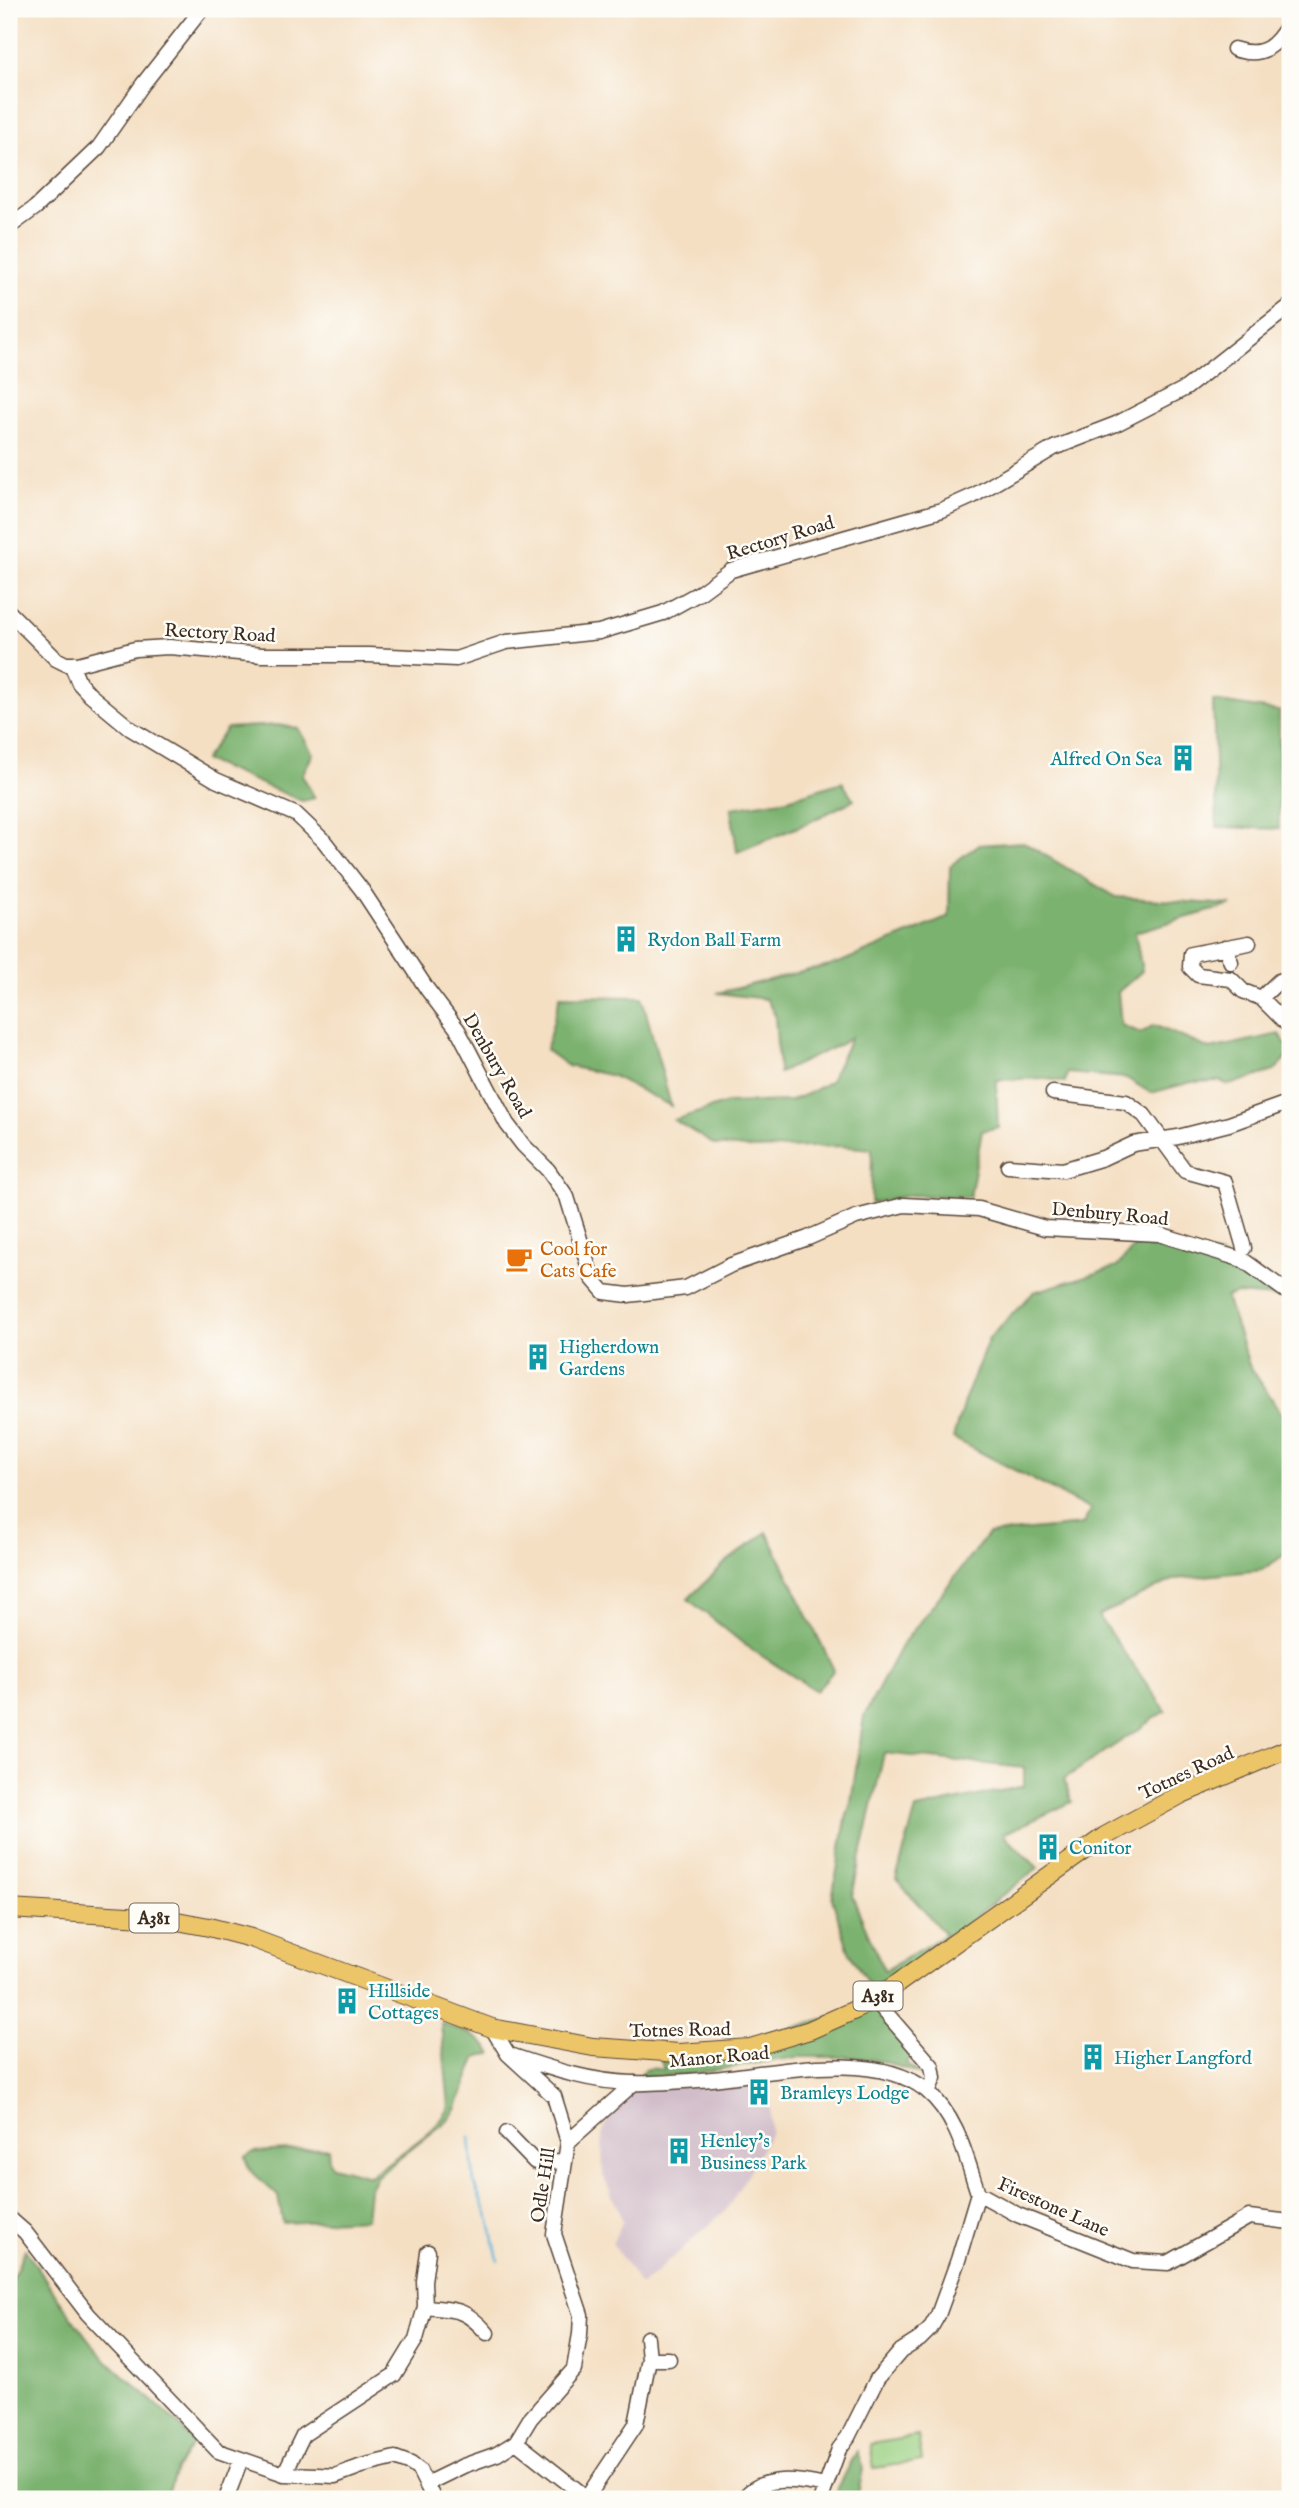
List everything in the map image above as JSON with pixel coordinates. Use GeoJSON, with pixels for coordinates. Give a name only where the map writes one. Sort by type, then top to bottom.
{"type":"FeatureCollection","features":[{"type":"Feature","properties":{"kind":"main road","name":"Totnes Road"},"geometry":{"type":"LineString","coordinates":[[9,1909],[161,1918],[209,1927],[251,1938],[492,2028],[593,2048],[628,2052],[709,2052],[750,2048],[828,2023],[874,1998],[1105,1836],[1182,1794],[1290,1748]]}},
{"type":"Feature","properties":{"kind":"street"},"geometry":{"type":"LineString","coordinates":[[9,228],[35,208],[99,147],[143,84],[202,9]]}},
{"type":"Feature","properties":{"kind":"street"},"geometry":{"type":"LineString","coordinates":[[1234,49],[1250,54],[1268,48],[1280,39],[1290,22]]}},
{"type":"Feature","properties":{"kind":"street","name":"Rectory Road"},"geometry":{"type":"LineString","coordinates":[[71,664],[135,649],[169,647],[262,655],[369,655],[456,659],[506,642],[599,632],[638,621],[687,601],[731,569],[956,504],[1054,448],[1116,424],[1186,388],[1290,306]]}},
{"type":"Feature","properties":{"kind":"street","name":"Denbury Road"},"geometry":{"type":"LineString","coordinates":[[9,612],[56,659],[71,664],[79,683],[90,695],[131,729],[216,780],[297,815],[324,841],[362,890],[426,989],[458,1030],[507,1124],[548,1170],[567,1197],[592,1278],[604,1292],[628,1295],[686,1287],[732,1265],[808,1238],[856,1217],[904,1205],[979,1209],[1045,1228],[1159,1234],[1243,1260],[1290,1294]]}},
{"type":"Feature","properties":{"kind":"street"},"geometry":{"type":"LineString","coordinates":[[1248,943],[1191,954],[1190,967],[1198,975],[1231,979],[1243,991],[1261,998],[1290,1027]]}},
{"type":"Feature","properties":{"kind":"street"},"geometry":{"type":"LineString","coordinates":[[1224,947],[1231,962]]}},
{"type":"Feature","properties":{"kind":"street"},"geometry":{"type":"LineString","coordinates":[[1261,998],[1279,981],[1290,978]]}},
{"type":"Feature","properties":{"kind":"street"},"geometry":{"type":"LineString","coordinates":[[1053,1093],[1126,1101],[1144,1115],[1185,1171],[1225,1182],[1244,1248]]}},
{"type":"Feature","properties":{"kind":"street"},"geometry":{"type":"LineString","coordinates":[[1008,1166],[1063,1170],[1103,1158],[1133,1144],[1178,1137],[1228,1124],[1290,1102]]}},
{"type":"Feature","properties":{"kind":"street"},"geometry":{"type":"LineString","coordinates":[[874,1998],[932,2066],[934,2078],[928,2092]]}},
{"type":"Feature","properties":{"kind":"street","name":"Odle Hill"},"geometry":{"type":"LineString","coordinates":[[426,2484],[463,2466],[497,2454],[516,2442],[530,2419],[574,2369],[580,2315],[554,2234],[568,2141],[554,2096],[508,2054],[492,2028]]}},
{"type":"Feature","properties":{"kind":"street","name":"Manor Road"},"geometry":{"type":"LineString","coordinates":[[513,2056],[575,2077],[634,2083],[712,2079],[803,2068],[851,2067],[892,2074],[917,2084],[928,2092]]}},
{"type":"Feature","properties":{"kind":"street"},"geometry":{"type":"LineString","coordinates":[[568,2141],[634,2083]]}},
{"type":"Feature","properties":{"kind":"street","name":"Firestone Lane"},"geometry":{"type":"LineString","coordinates":[[928,2092],[950,2118],[968,2155],[978,2193],[1018,2215],[1133,2262],[1168,2263],[1249,2217],[1290,2222]]}},
{"type":"Feature","properties":{"kind":"street"},"geometry":{"type":"LineString","coordinates":[[507,2133],[535,2162],[564,2161]]}},
{"type":"Feature","properties":{"kind":"street"},"geometry":{"type":"LineString","coordinates":[[743,2499],[749,2491],[783,2480],[823,2492],[839,2449],[877,2379],[901,2351],[930,2329],[938,2315],[978,2193]]}},
{"type":"Feature","properties":{"kind":"street"},"geometry":{"type":"LineString","coordinates":[[9,2217],[25,2232],[88,2314],[218,2451],[284,2474],[335,2476],[395,2458],[419,2470],[434,2499]]}},
{"type":"Feature","properties":{"kind":"street"},"geometry":{"type":"LineString","coordinates":[[284,2474],[303,2435],[394,2375],[416,2339],[425,2307],[424,2281],[428,2252]]}},
{"type":"Feature","properties":{"kind":"street"},"geometry":{"type":"LineString","coordinates":[[425,2307],[461,2310],[480,2331]]}},
{"type":"Feature","properties":{"kind":"street"},"geometry":{"type":"LineString","coordinates":[[516,2442],[587,2498],[636,2424],[649,2359],[647,2338]]}},
{"type":"Feature","properties":{"kind":"street"},"geometry":{"type":"LineString","coordinates":[[649,2359],[669,2359]]}},
{"type":"Feature","properties":{"kind":"street"},"geometry":{"type":"LineString","coordinates":[[226,2499],[241,2460]]}},
{"type":"Feature","properties":{"kind":"shaded area"},"geometry":{"type":"Polygon","coordinates":[[[769,2071],[771,2132],[728,2208],[641,2286],[612,2243],[623,2221],[603,2175],[602,2136],[617,2089],[769,2071]]]}},
{"type":"Feature","properties":{"kind":"green space"},"geometry":{"type":"Polygon","coordinates":[[[1213,701],[1279,711],[1279,829],[1217,827],[1213,701]]]}},
{"type":"Feature","properties":{"kind":"green space"},"geometry":{"type":"Polygon","coordinates":[[[277,725],[298,728],[313,754],[302,775],[315,798],[302,801],[204,760],[227,728],[277,725]]]}},
{"type":"Feature","properties":{"kind":"green space"},"geometry":{"type":"Polygon","coordinates":[[[842,782],[854,800],[803,825],[737,852],[731,808],[788,799],[842,782]]]}},
{"type":"Feature","properties":{"kind":"green space"},"geometry":{"type":"Polygon","coordinates":[[[1023,842],[1116,897],[1232,905],[1135,932],[1142,971],[1118,992],[1121,1025],[1141,1033],[1154,1025],[1210,1049],[1279,1034],[1290,1054],[1274,1071],[1229,1085],[1220,1081],[1192,1082],[1151,1093],[1126,1078],[1067,1073],[1065,1082],[1043,1078],[996,1080],[998,1127],[982,1131],[970,1197],[910,1195],[871,1203],[872,1149],[838,1146],[756,1149],[715,1145],[674,1120],[727,1103],[790,1101],[809,1093],[830,1081],[851,1037],[779,1073],[775,1015],[766,999],[717,993],[841,962],[949,917],[950,866],[978,845],[1023,842]]]}},
{"type":"Feature","properties":{"kind":"green space"},"geometry":{"type":"Polygon","coordinates":[[[560,996],[642,997],[671,1106],[613,1076],[568,1066],[546,1050],[560,996]]]}},
{"type":"Feature","properties":{"kind":"green space"},"geometry":{"type":"Polygon","coordinates":[[[1139,1241],[1221,1256],[1243,1269],[1275,1297],[1236,1294],[1226,1297],[1249,1365],[1290,1426],[1290,1551],[1262,1570],[1175,1579],[1098,1616],[1166,1711],[1064,1779],[1072,1802],[1003,1834],[1038,1868],[948,1938],[896,1879],[916,1809],[1024,1786],[1024,1768],[884,1753],[852,1896],[884,1971],[943,1936],[947,1941],[875,1995],[850,1954],[832,1899],[864,1716],[901,1646],[988,1534],[1082,1525],[1091,1510],[953,1438],[964,1402],[989,1338],[1034,1292],[1117,1267],[1139,1241]]]}},
{"type":"Feature","properties":{"kind":"green space"},"geometry":{"type":"Polygon","coordinates":[[[767,1532],[834,1670],[816,1691],[745,1645],[688,1599],[726,1562],[767,1532]]]}},
{"type":"Feature","properties":{"kind":"green space"},"geometry":{"type":"Polygon","coordinates":[[[876,2004],[893,2025],[911,2056],[906,2063],[918,2072],[922,2068],[926,2076],[885,2062],[851,2057],[797,2057],[683,2075],[639,2077],[646,2069],[664,2070],[661,2061],[677,2061],[876,2004]]]}},
{"type":"Feature","properties":{"kind":"green space"},"geometry":{"type":"Polygon","coordinates":[[[441,2023],[476,2038],[492,2054],[476,2059],[457,2107],[449,2119],[376,2177],[369,2190],[366,2219],[283,2223],[278,2196],[249,2169],[245,2157],[254,2152],[328,2148],[332,2166],[370,2176],[436,2126],[449,2107],[441,2023]]]}},
{"type":"Feature","properties":{"kind":"green space"},"geometry":{"type":"Polygon","coordinates":[[[25,2249],[97,2350],[194,2442],[176,2470],[166,2499],[9,2499],[9,2287],[25,2249]]]}},
{"type":"Feature","properties":{"kind":"green space"},"geometry":{"type":"Polygon","coordinates":[[[918,2436],[922,2461],[874,2468],[870,2444],[918,2436]]]}},
{"type":"Feature","properties":{"kind":"green space"},"geometry":{"type":"Polygon","coordinates":[[[857,2451],[863,2469],[857,2499],[836,2499],[837,2490],[857,2451]]]}},
{"type":"Feature","properties":{"kind":"waterway"},"geometry":{"type":"LineString","coordinates":[[470,2137],[474,2184],[490,2221],[498,2260]]}},
{"type":"Feature","properties":{"kind":"place","name":"Alfred On Sea"},"geometry":{"type":"Point","coordinates":[1183,758]}},
{"type":"Feature","properties":{"kind":"place","name":"Rydon Ball Farm"},"geometry":{"type":"Point","coordinates":[626,939]}},
{"type":"Feature","properties":{"kind":"place","name":"Cool for Cats Cafe"},"geometry":{"type":"Point","coordinates":[519,1259]}},
{"type":"Feature","properties":{"kind":"place","name":"Higherdown Gardens"},"geometry":{"type":"Point","coordinates":[538,1357]}},
{"type":"Feature","properties":{"kind":"place","name":"Conitor"},"geometry":{"type":"Point","coordinates":[1048,1847]}},
{"type":"Feature","properties":{"kind":"place","name":"Hillside Cottages"},"geometry":{"type":"Point","coordinates":[347,2001]}},
{"type":"Feature","properties":{"kind":"place","name":"Higher Langford"},"geometry":{"type":"Point","coordinates":[1093,2057]}},
{"type":"Feature","properties":{"kind":"place","name":"Bramleys Lodge"},"geometry":{"type":"Point","coordinates":[759,2092]}},
{"type":"Feature","properties":{"kind":"place","name":"Henley's Business Park"},"geometry":{"type":"Point","coordinates":[679,2151]}}]}
